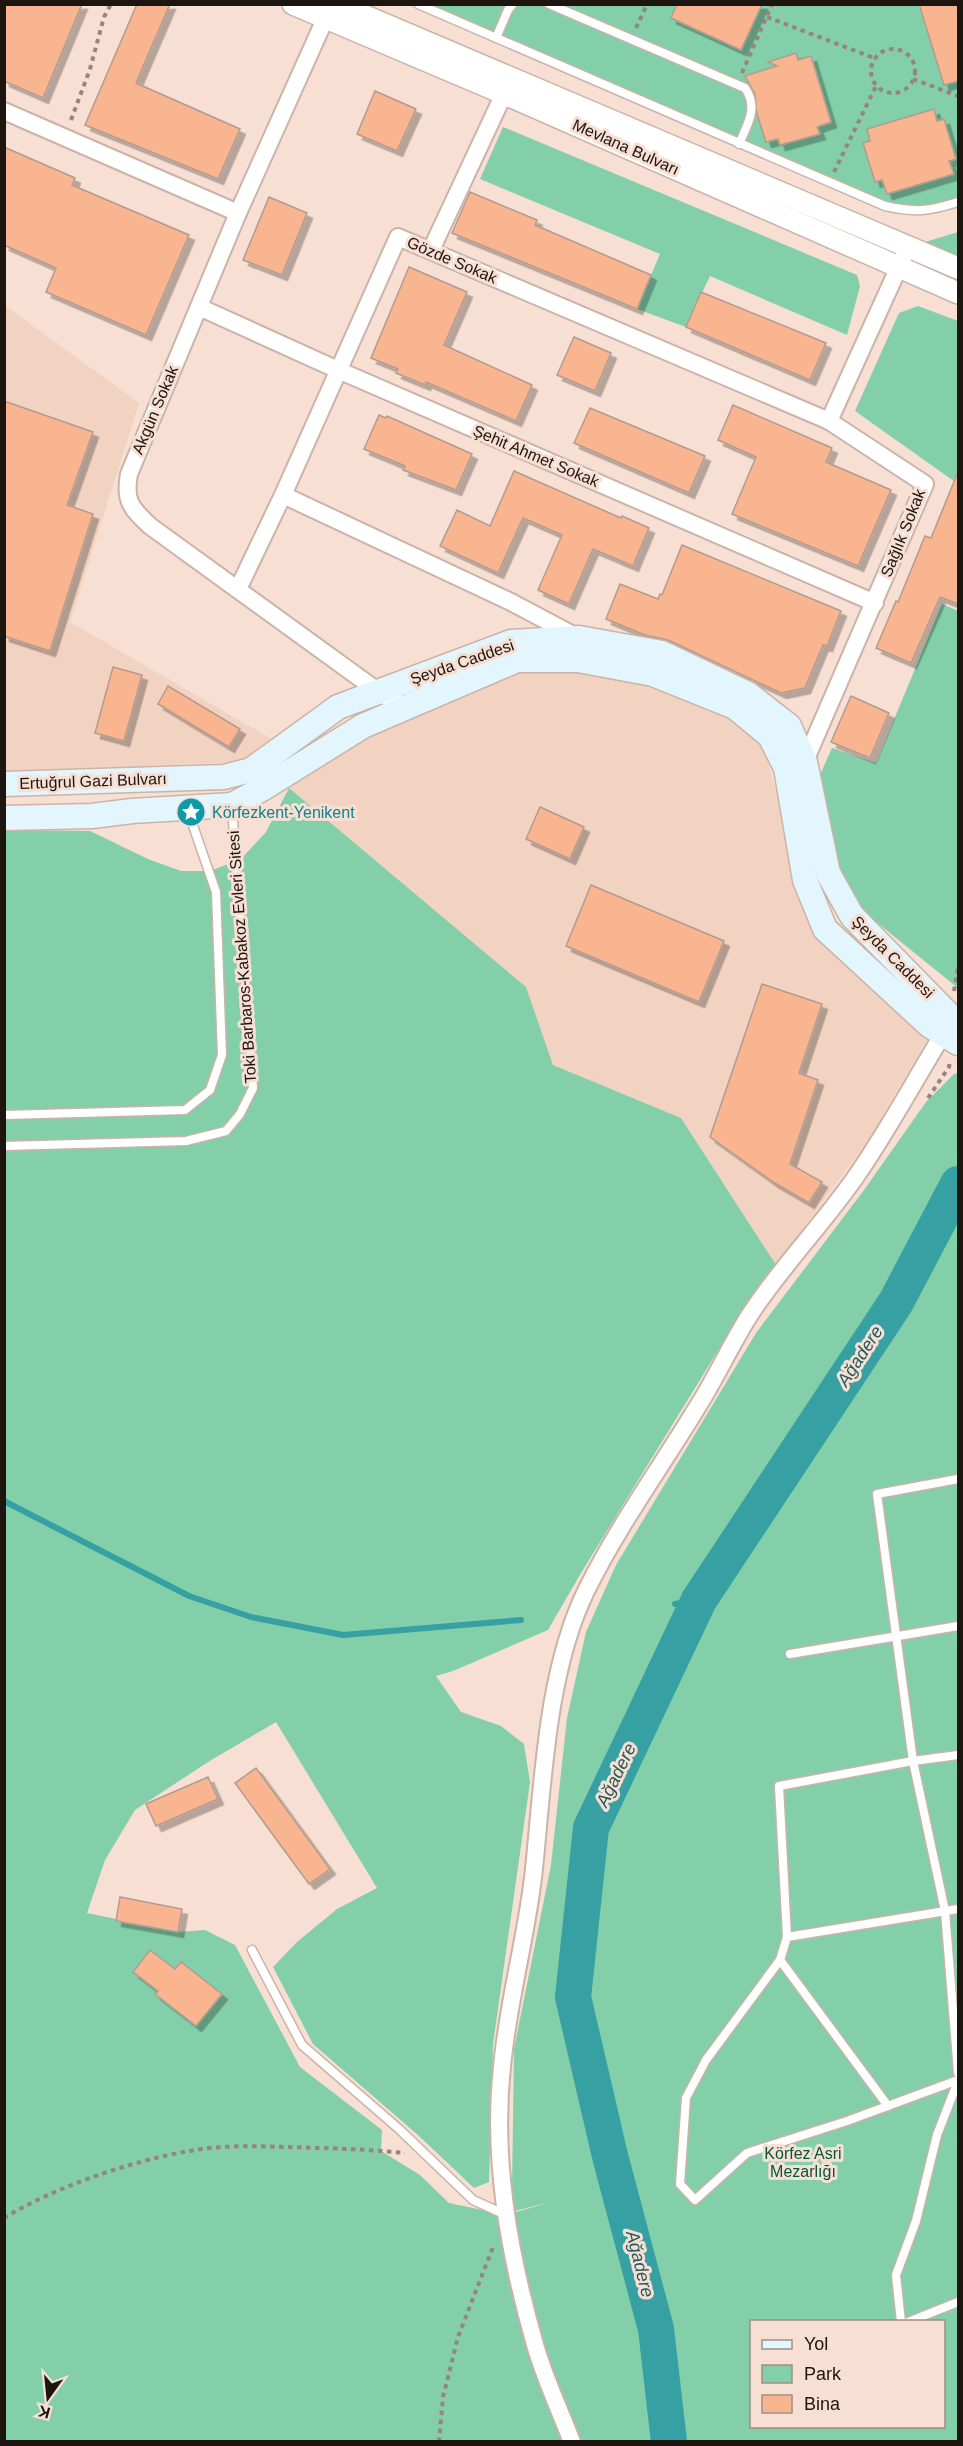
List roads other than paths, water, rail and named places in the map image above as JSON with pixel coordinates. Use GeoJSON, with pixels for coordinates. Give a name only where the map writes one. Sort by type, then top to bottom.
{"type":"FeatureCollection","features":[{"type":"Feature","properties":{"kind":"main road","name":"Şeyda Caddesi"},"geometry":{"type":"LineString","coordinates":[[182,777],[224,777],[251,770],[338,707],[511,642],[579,649],[662,653],[748,694],[789,726],[805,762],[828,873],[852,916],[941,1005],[953,1034]]}},
{"type":"Feature","properties":{"kind":"main road","name":"Şeyda Caddesi"},"geometry":{"type":"LineString","coordinates":[[232,805],[363,726],[517,660],[579,649],[653,674],[735,707],[770,736],[786,768],[805,880],[825,929],[929,1025],[953,1034]]}},
{"type":"Feature","properties":{"kind":"main road","name":"Ertuğrul Gazi Bulvarı"},"geometry":{"type":"LineString","coordinates":[[4,784],[182,777]]}},
{"type":"Feature","properties":{"kind":"main road","name":"Ertuğrul Gazi Bulvarı"},"geometry":{"type":"LineString","coordinates":[[4,818],[92,816],[232,805]]}},
{"type":"Feature","properties":{"kind":"street","name":"Mevlana Bulvarı"},"geometry":{"type":"LineString","coordinates":[[293,4],[331,9],[508,86],[958,292]]}},
{"type":"Feature","properties":{"kind":"street","name":"Akgün Sokak"},"geometry":{"type":"LineString","coordinates":[[331,9],[238,213],[129,474],[126,489],[128,501],[136,513],[150,526],[379,692],[405,708]]}},
{"type":"Feature","properties":{"kind":"street","name":"Mevlana Bulvarı"},"geometry":{"type":"LineString","coordinates":[[508,86],[958,268]]}},
{"type":"Feature","properties":{"kind":"street"},"geometry":{"type":"LineString","coordinates":[[430,250],[508,86]]}},
{"type":"Feature","properties":{"kind":"street"},"geometry":{"type":"LineString","coordinates":[[4,111],[238,213]]}},
{"type":"Feature","properties":{"kind":"street","name":"Gözde Sokak"},"geometry":{"type":"LineString","coordinates":[[238,589],[284,495],[398,237],[829,421]]}},
{"type":"Feature","properties":{"kind":"street"},"geometry":{"type":"LineString","coordinates":[[829,421],[908,247]]}},
{"type":"Feature","properties":{"kind":"street","name":"Şehit Ahmet Sokak"},"geometry":{"type":"LineString","coordinates":[[199,307],[338,370],[875,603]]}},
{"type":"Feature","properties":{"kind":"street","name":"Sağlık Sokak"},"geometry":{"type":"LineString","coordinates":[[790,796],[925,484],[829,421]]}},
{"type":"Feature","properties":{"kind":"street"},"geometry":{"type":"LineString","coordinates":[[284,495],[511,602],[579,649]]}},
{"type":"Feature","properties":{"kind":"street"},"geometry":{"type":"LineString","coordinates":[[572,2442],[534,2344],[508,2237],[500,2135],[501,2070],[511,2000],[531,1896],[546,1754],[559,1676],[572,1625],[585,1593],[614,1540],[700,1403],[750,1314],[791,1256],[858,1173],[953,1034]]}},
{"type":"Feature","properties":{"kind":"lane"},"geometry":{"type":"LineString","coordinates":[[418,4],[885,206],[908,212],[929,211],[958,202]]}},
{"type":"Feature","properties":{"kind":"lane"},"geometry":{"type":"LineString","coordinates":[[496,38],[513,4]]}},
{"type":"Feature","properties":{"kind":"lane"},"geometry":{"type":"LineString","coordinates":[[549,4],[745,88],[751,97],[753,107],[739,144]]}},
{"type":"Feature","properties":{"kind":"lane","name":"Toki Barbaros-Kabakoz Evleri Sitesi"},"geometry":{"type":"LineString","coordinates":[[4,1146],[186,1141],[226,1131],[240,1114],[253,1088],[232,805]]}},
{"type":"Feature","properties":{"kind":"lane","name":"Toki Barbaros-Kabakoz Evleri Sitesi"},"geometry":{"type":"LineString","coordinates":[[4,1115],[185,1110],[210,1090],[222,1055],[216,892],[187,808]]}},
{"type":"Feature","properties":{"kind":"lane"},"geometry":{"type":"LineString","coordinates":[[958,1479],[877,1494],[913,1761],[945,1911],[958,2073]]}},
{"type":"Feature","properties":{"kind":"lane"},"geometry":{"type":"LineString","coordinates":[[790,1654],[958,1626]]}},
{"type":"Feature","properties":{"kind":"lane"},"geometry":{"type":"LineString","coordinates":[[958,1755],[778,1786],[787,1937],[780,1960],[706,2060],[686,2098],[680,2184],[695,2200],[747,2153],[847,2121],[958,2080]]}},
{"type":"Feature","properties":{"kind":"lane"},"geometry":{"type":"LineString","coordinates":[[787,1937],[958,1909]]}},
{"type":"Feature","properties":{"kind":"lane"},"geometry":{"type":"LineString","coordinates":[[252,1950],[302,2045],[399,2129],[473,2200],[506,2215]]}},
{"type":"Feature","properties":{"kind":"lane"},"geometry":{"type":"LineString","coordinates":[[780,1960],[888,2106]]}},
{"type":"Feature","properties":{"kind":"lane"},"geometry":{"type":"LineString","coordinates":[[901,2320],[896,2275],[916,2221],[937,2135],[958,2080]]}},
{"type":"Feature","properties":{"kind":"lane"},"geometry":{"type":"LineString","coordinates":[[913,2320],[958,2302]]}},
{"type":"Feature","properties":{"kind":"waterway","name":"Ağadere"},"geometry":{"type":"LineString","coordinates":[[669,2442],[656,2329],[610,2156],[573,1997],[591,1828],[699,1600],[896,1302],[958,1184]]}},
{"type":"Feature","properties":{"kind":"waterway"},"geometry":{"type":"LineString","coordinates":[[4,1501],[189,1596],[251,1617],[343,1635],[521,1620]]}},
{"type":"Feature","properties":{"kind":"waterway"},"geometry":{"type":"LineString","coordinates":[[675,1604],[699,1600]]}},
{"type":"Feature","properties":{"kind":"place","name":"Körfezkent-Yenikent"},"geometry":{"type":"Point","coordinates":[191,812]}},
{"type":"Feature","properties":{"kind":"park label","name":"Körfez Asri Mezarlığı"},"geometry":{"type":"Point","coordinates":[803,2162]}}]}
